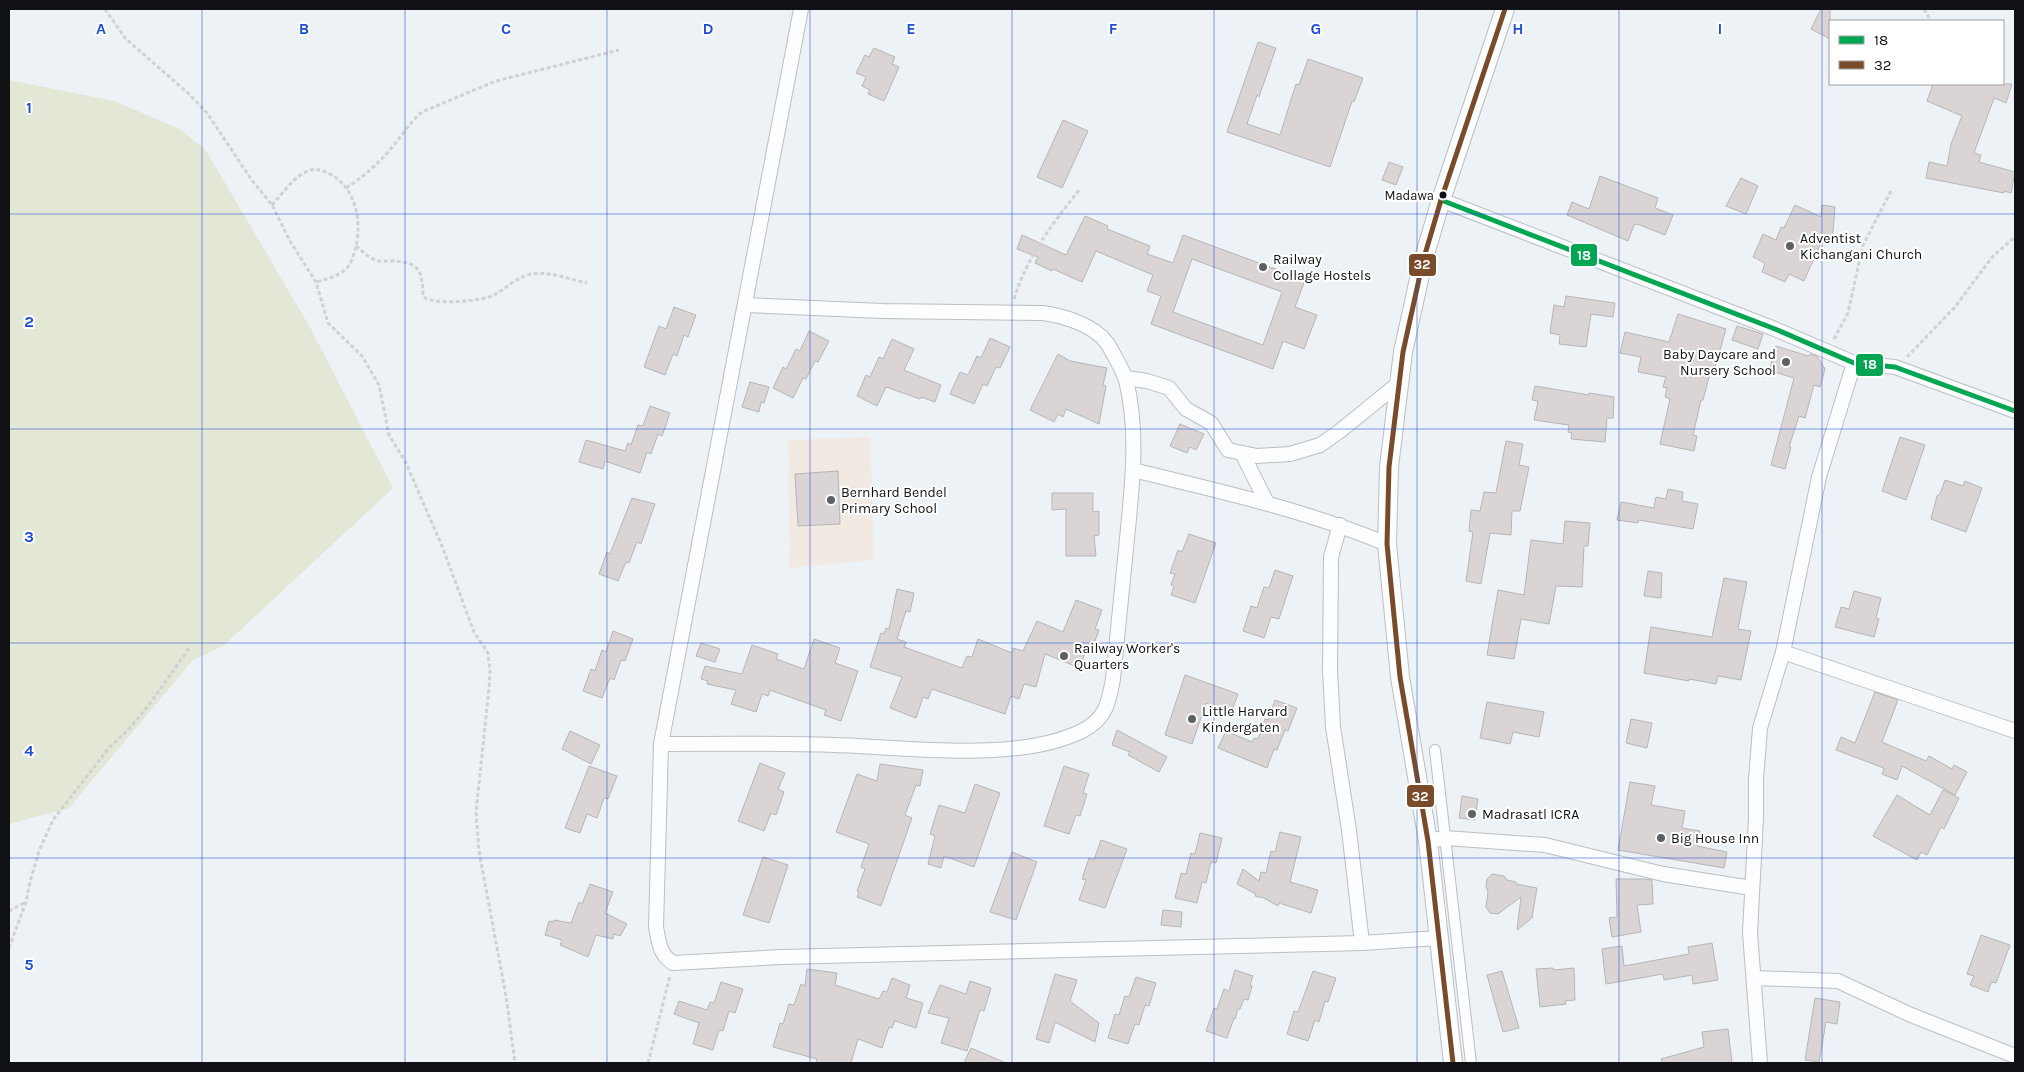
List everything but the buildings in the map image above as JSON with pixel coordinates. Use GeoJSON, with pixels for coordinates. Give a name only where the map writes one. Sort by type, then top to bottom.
{"type":"FeatureCollection","features":[{"type":"Feature","properties":{"kind":"street"},"geometry":{"type":"LineString","coordinates":[[801,9],[661,744],[656,927],[659,946],[665,958],[673,963],[781,957],[1362,943],[1438,938]]}},
{"type":"Feature","properties":{"kind":"street"},"geometry":{"type":"LineString","coordinates":[[1471,1063],[1437,840],[1400,677],[1387,544],[1390,467],[1399,383],[1414,295],[1441,200],[1505,9]]}},
{"type":"Feature","properties":{"kind":"street"},"geometry":{"type":"LineString","coordinates":[[1441,200],[1775,328],[1854,363],[1895,367],[2015,411]]}},
{"type":"Feature","properties":{"kind":"street"},"geometry":{"type":"LineString","coordinates":[[661,744],[834,744],[968,750],[1020,749],[1061,739],[1084,730],[1102,716],[1109,701],[1113,679],[1133,470],[1133,425],[1126,378],[1106,342],[1092,331],[1060,315],[1026,312],[1010,314],[882,311],[746,305]]}},
{"type":"Feature","properties":{"kind":"street"},"geometry":{"type":"LineString","coordinates":[[1760,1063],[1755,978],[1750,933],[1756,818],[1756,779],[1760,728],[1783,652],[1819,477],[1854,363]]}},
{"type":"Feature","properties":{"kind":"street"},"geometry":{"type":"LineString","coordinates":[[1126,378],[1147,381],[1169,388],[1186,409],[1211,423],[1228,450],[1257,456],[1290,454],[1320,445],[1399,383]]}},
{"type":"Feature","properties":{"kind":"street"},"geometry":{"type":"LineString","coordinates":[[1242,453],[1267,503]]}},
{"type":"Feature","properties":{"kind":"street"},"geometry":{"type":"LineString","coordinates":[[1133,470],[1267,503],[1340,525],[1387,544]]}},
{"type":"Feature","properties":{"kind":"street"},"geometry":{"type":"LineString","coordinates":[[1340,525],[1331,557],[1330,671],[1334,737],[1349,830],[1362,943]]}},
{"type":"Feature","properties":{"kind":"street"},"geometry":{"type":"LineString","coordinates":[[1783,652],[2015,731]]}},
{"type":"Feature","properties":{"kind":"street"},"geometry":{"type":"LineString","coordinates":[[1435,750],[1438,938],[1453,1063]]}},
{"type":"Feature","properties":{"kind":"street"},"geometry":{"type":"LineString","coordinates":[[1437,840],[1545,845],[1663,874],[1752,888]]}},
{"type":"Feature","properties":{"kind":"street"},"geometry":{"type":"LineString","coordinates":[[1755,978],[1838,981],[1911,1015],[2015,1056]]}},
{"type":"Feature","properties":{"kind":"path"},"geometry":{"type":"LineString","coordinates":[[106,9],[125,38],[189,94],[207,113],[251,179],[272,205],[290,240],[316,282],[328,323],[362,356],[379,385],[389,435],[405,461],[442,546],[474,632],[488,654],[489,688],[476,812],[479,851],[506,996],[515,1063]]}},
{"type":"Feature","properties":{"kind":"path"},"geometry":{"type":"LineString","coordinates":[[1924,9],[1930,20]]}},
{"type":"Feature","properties":{"kind":"path"},"geometry":{"type":"LineString","coordinates":[[346,188],[366,176],[422,112],[496,81],[620,50]]}},
{"type":"Feature","properties":{"kind":"path"},"geometry":{"type":"LineString","coordinates":[[272,205],[298,176],[309,170],[317,169],[333,175],[346,188],[358,220],[359,238],[348,267],[331,278],[316,282]]}},
{"type":"Feature","properties":{"kind":"path"},"geometry":{"type":"LineString","coordinates":[[1010,314],[1022,276],[1043,237],[1080,189]]}},
{"type":"Feature","properties":{"kind":"path"},"geometry":{"type":"LineString","coordinates":[[1828,351],[1848,313],[1864,245],[1892,189]]}},
{"type":"Feature","properties":{"kind":"path"},"geometry":{"type":"LineString","coordinates":[[1895,367],[1926,339],[1954,307],[1993,256],[2015,237]]}},
{"type":"Feature","properties":{"kind":"path"},"geometry":{"type":"LineString","coordinates":[[356,246],[376,261],[406,262],[420,270],[423,296],[430,301],[463,301],[492,296],[529,274],[548,273],[587,283]]}},
{"type":"Feature","properties":{"kind":"path"},"geometry":{"type":"LineString","coordinates":[[9,948],[26,902],[39,851],[53,820],[108,749],[128,730],[148,706],[190,647]]}},
{"type":"Feature","properties":{"kind":"path"},"geometry":{"type":"LineString","coordinates":[[9,911],[26,902]]}},
{"type":"Feature","properties":{"kind":"path"},"geometry":{"type":"LineString","coordinates":[[648,1063],[673,963]]}},
{"type":"Feature","properties":{"kind":"shaded area","name":"Bernhard Bendel Primary School"},"geometry":{"type":"Polygon","coordinates":[[[870,437],[874,560],[790,568],[788,440],[870,437]]]}},
{"type":"Feature","properties":{"kind":"green space"},"geometry":{"type":"Polygon","coordinates":[[[9,80],[114,101],[180,129],[205,149],[311,329],[393,488],[223,646],[192,661],[69,808],[9,824],[9,80]]]}},
{"type":"Feature","properties":{"kind":"transit line","name":"32"},"geometry":{"type":"LineString","coordinates":[[1453,1063],[1428,841],[1400,677],[1387,544],[1389,467],[1403,352],[1423,261],[1441,200],[1505,9]]}},
{"type":"Feature","properties":{"kind":"transit line","name":"18"},"geometry":{"type":"LineString","coordinates":[[1441,200],[1775,329],[1854,363],[1895,367],[2015,411]]}},
{"type":"Feature","properties":{"kind":"place","name":"Madawa"},"geometry":{"type":"Point","coordinates":[1443,195]}},
{"type":"Feature","properties":{"kind":"place","name":"Adventist Kichangani Church"},"geometry":{"type":"Point","coordinates":[1790,246]}},
{"type":"Feature","properties":{"kind":"place","name":"Railway Collage Hostels"},"geometry":{"type":"Point","coordinates":[1263,267]}},
{"type":"Feature","properties":{"kind":"place","name":"Baby Daycare and Nursery School"},"geometry":{"type":"Point","coordinates":[1786,362]}},
{"type":"Feature","properties":{"kind":"place","name":"Bernhard Bendel Primary School"},"geometry":{"type":"Point","coordinates":[831,500]}},
{"type":"Feature","properties":{"kind":"place","name":"Railway Worker's Quarters"},"geometry":{"type":"Point","coordinates":[1064,656]}},
{"type":"Feature","properties":{"kind":"place","name":"Little Harvard Kindergaten"},"geometry":{"type":"Point","coordinates":[1192,719]}},
{"type":"Feature","properties":{"kind":"place","name":"Madrasatl ICRA"},"geometry":{"type":"Point","coordinates":[1472,814]}},
{"type":"Feature","properties":{"kind":"place","name":"Big House Inn"},"geometry":{"type":"Point","coordinates":[1661,838]}}]}
